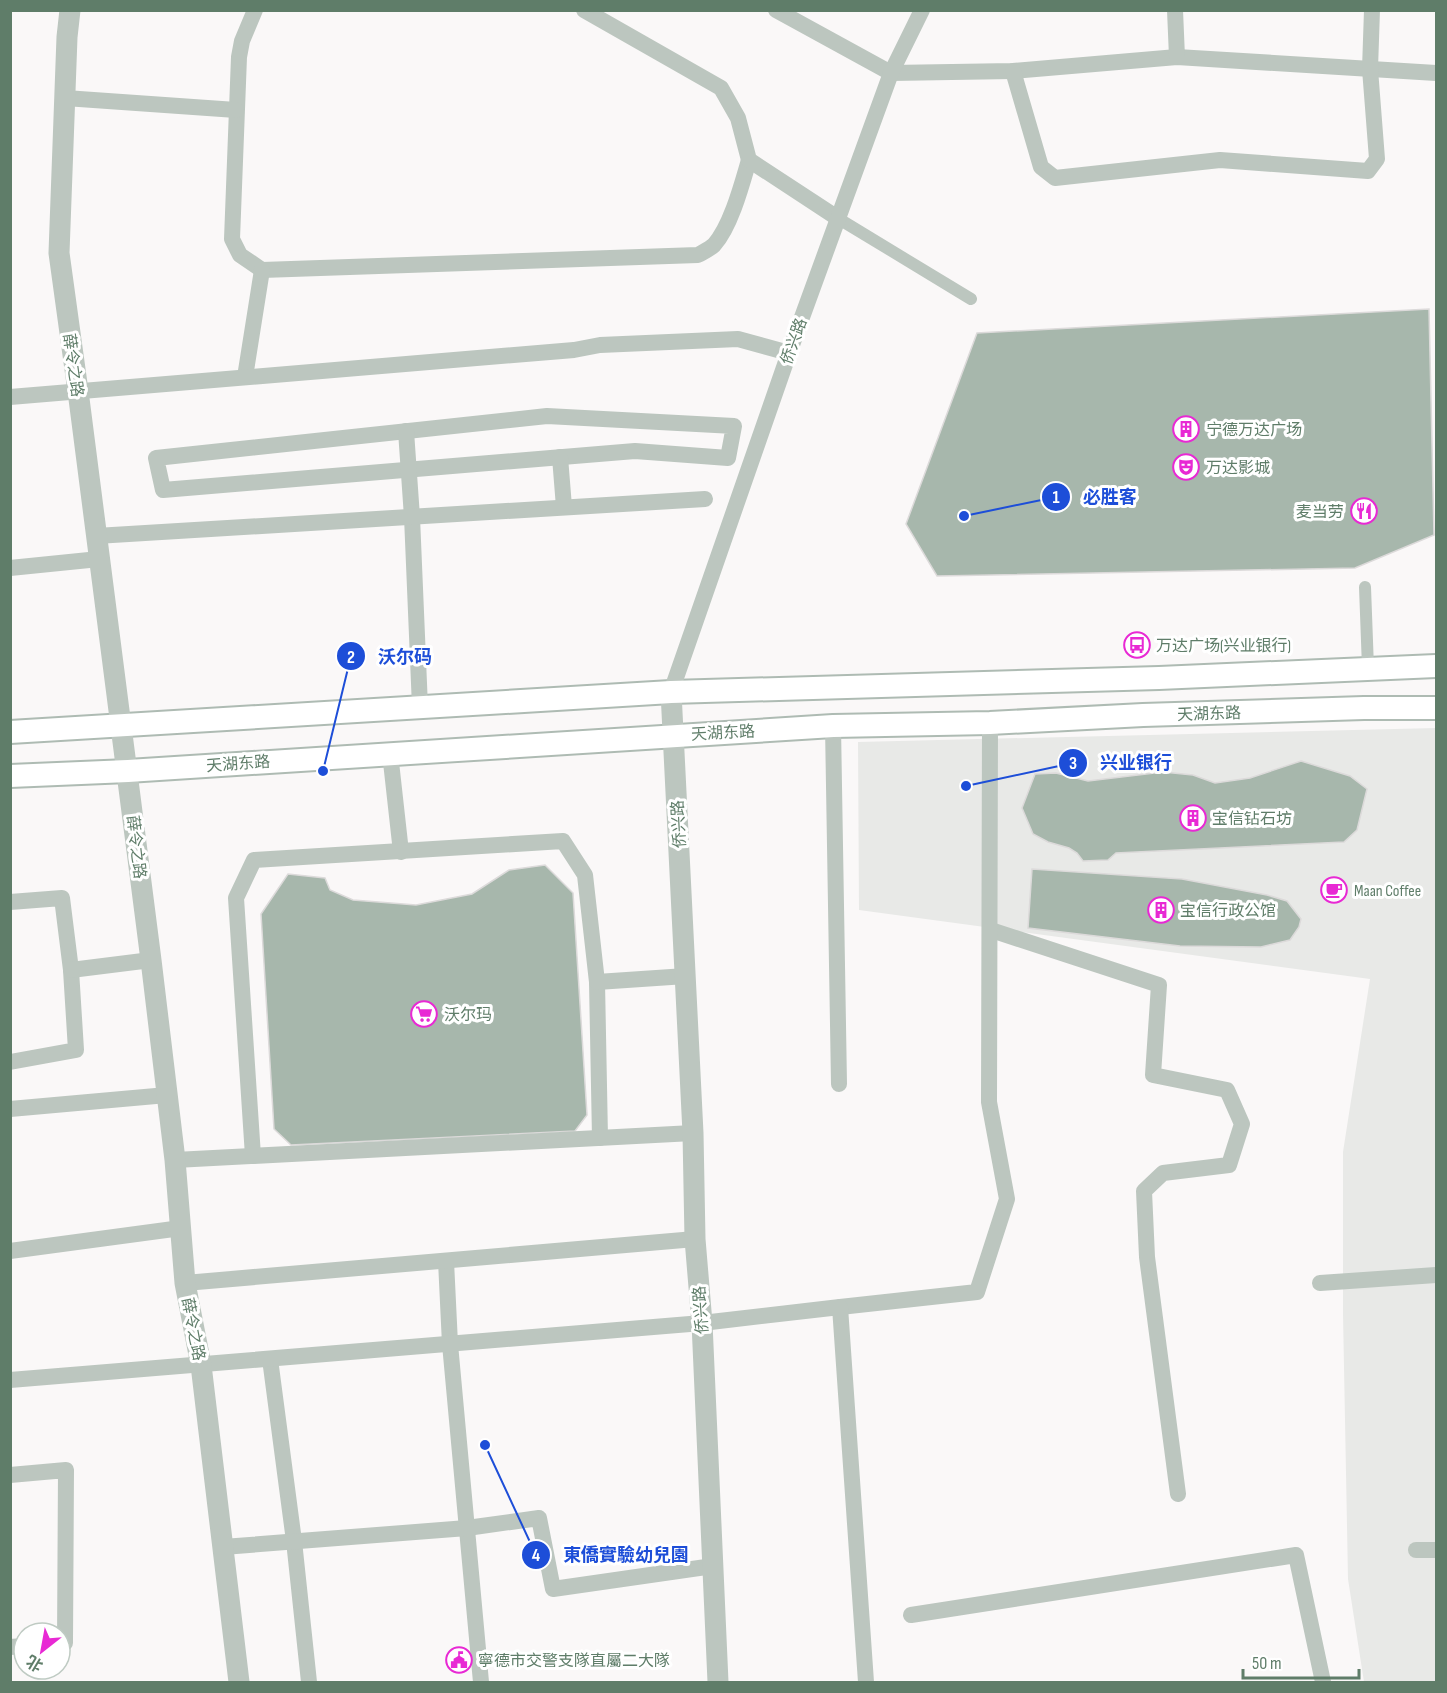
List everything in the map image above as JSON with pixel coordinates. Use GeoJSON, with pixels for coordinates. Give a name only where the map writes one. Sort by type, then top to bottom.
{"type":"FeatureCollection","features":[{"type":"Feature","properties":{"kind":"main road"},"geometry":{"type":"LineString","coordinates":[[10,732],[671,692],[1160,678],[1437,666]]}},
{"type":"Feature","properties":{"kind":"main road","name":"天湖东路"},"geometry":{"type":"LineString","coordinates":[[10,776],[128,771],[833,726],[990,723],[1143,715],[1364,708],[1437,708]]}},
{"type":"Feature","properties":{"kind":"street","name":"薛令之路"},"geometry":{"type":"LineString","coordinates":[[70,10],[58,253],[128,771],[175,1160],[185,1283],[201,1365],[239,1683]]}},
{"type":"Feature","properties":{"kind":"street"},"geometry":{"type":"LineString","coordinates":[[255,10],[242,41],[236,110],[232,239],[240,255],[262,270],[698,255],[713,247],[721,235],[736,203],[749,160],[738,118],[721,88],[584,10]]}},
{"type":"Feature","properties":{"kind":"street"},"geometry":{"type":"LineString","coordinates":[[776,10],[891,73],[1013,71],[1177,57],[1437,73]]}},
{"type":"Feature","properties":{"kind":"street","name":"侨兴路"},"geometry":{"type":"LineString","coordinates":[[718,1683],[702,1323],[695,1239],[693,1132],[671,692],[789,353],[891,73],[922,10]]}},
{"type":"Feature","properties":{"kind":"street"},"geometry":{"type":"LineString","coordinates":[[1175,10],[1177,57]]}},
{"type":"Feature","properties":{"kind":"street"},"geometry":{"type":"LineString","coordinates":[[1013,71],[1041,167],[1055,178],[1220,160],[1368,171],[1377,159],[1370,69],[1372,10]]}},
{"type":"Feature","properties":{"kind":"street"},"geometry":{"type":"LineString","coordinates":[[65,98],[236,110]]}},
{"type":"Feature","properties":{"kind":"street"},"geometry":{"type":"LineString","coordinates":[[749,160],[839,219],[971,299]]}},
{"type":"Feature","properties":{"kind":"street"},"geometry":{"type":"LineString","coordinates":[[244,377],[262,270]]}},
{"type":"Feature","properties":{"kind":"street"},"geometry":{"type":"LineString","coordinates":[[10,397],[574,350],[600,345],[738,339],[789,353]]}},
{"type":"Feature","properties":{"kind":"street"},"geometry":{"type":"LineString","coordinates":[[546,416],[734,426],[728,458],[635,451],[560,457],[163,490],[156,458],[546,416]]}},
{"type":"Feature","properties":{"kind":"street"},"geometry":{"type":"LineString","coordinates":[[406,431],[420,707]]}},
{"type":"Feature","properties":{"kind":"street"},"geometry":{"type":"LineString","coordinates":[[560,457],[564,507]]}},
{"type":"Feature","properties":{"kind":"street"},"geometry":{"type":"LineString","coordinates":[[96,536],[705,499]]}},
{"type":"Feature","properties":{"kind":"street"},"geometry":{"type":"LineString","coordinates":[[10,568],[99,559]]}},
{"type":"Feature","properties":{"kind":"street"},"geometry":{"type":"LineString","coordinates":[[1365,587],[1368,668]]}},
{"type":"Feature","properties":{"kind":"street"},"geometry":{"type":"LineString","coordinates":[[10,1380],[702,1323],[977,1292],[1007,1199],[989,1102],[990,723]]}},
{"type":"Feature","properties":{"kind":"street"},"geometry":{"type":"LineString","coordinates":[[833,726],[839,1084]]}},
{"type":"Feature","properties":{"kind":"street"},"geometry":{"type":"LineString","coordinates":[[390,753],[401,852]]}},
{"type":"Feature","properties":{"kind":"street"},"geometry":{"type":"LineString","coordinates":[[253,1156],[236,898],[254,860],[563,841],[585,875],[597,982],[600,1138]]}},
{"type":"Feature","properties":{"kind":"street"},"geometry":{"type":"LineString","coordinates":[[10,902],[62,898],[71,970],[76,1050],[10,1062]]}},
{"type":"Feature","properties":{"kind":"street"},"geometry":{"type":"LineString","coordinates":[[991,930],[1159,985],[1153,1075],[1227,1090],[1242,1125],[1229,1165],[1163,1173],[1144,1191],[1147,1257],[1178,1494]]}},
{"type":"Feature","properties":{"kind":"street"},"geometry":{"type":"LineString","coordinates":[[71,970],[151,960]]}},
{"type":"Feature","properties":{"kind":"street"},"geometry":{"type":"LineString","coordinates":[[597,982],[686,976]]}},
{"type":"Feature","properties":{"kind":"street"},"geometry":{"type":"LineString","coordinates":[[10,1109],[167,1095]]}},
{"type":"Feature","properties":{"kind":"street"},"geometry":{"type":"LineString","coordinates":[[175,1160],[693,1132]]}},
{"type":"Feature","properties":{"kind":"street"},"geometry":{"type":"LineString","coordinates":[[10,1251],[181,1228]]}},
{"type":"Feature","properties":{"kind":"street"},"geometry":{"type":"LineString","coordinates":[[185,1283],[695,1239]]}},
{"type":"Feature","properties":{"kind":"street"},"geometry":{"type":"LineString","coordinates":[[446,1261],[450,1344],[482,1683]]}},
{"type":"Feature","properties":{"kind":"street"},"geometry":{"type":"LineString","coordinates":[[1320,1283],[1437,1275]]}},
{"type":"Feature","properties":{"kind":"street"},"geometry":{"type":"LineString","coordinates":[[840,1307],[866,1683]]}},
{"type":"Feature","properties":{"kind":"street"},"geometry":{"type":"LineString","coordinates":[[270,1359],[294,1541],[309,1683]]}},
{"type":"Feature","properties":{"kind":"street"},"geometry":{"type":"LineString","coordinates":[[10,1475],[66,1470],[65,1621]]}},
{"type":"Feature","properties":{"kind":"street"},"geometry":{"type":"LineString","coordinates":[[223,1547],[467,1528],[539,1518],[553,1589],[713,1566]]}},
{"type":"Feature","properties":{"kind":"street"},"geometry":{"type":"LineString","coordinates":[[1416,1550],[1437,1550]]}},
{"type":"Feature","properties":{"kind":"street"},"geometry":{"type":"LineString","coordinates":[[911,1614],[1296,1555],[1323,1683]]}},
{"type":"Feature","properties":{"kind":"shaded area"},"geometry":{"type":"Polygon","coordinates":[[[1436,728],[1436,1682],[1364,1682],[1348,1579],[1343,1314],[1343,1152],[1370,979],[859,910],[858,742],[1436,728]]]}},
{"type":"Feature","properties":{"kind":"building","name":"宁德万达广场"},"geometry":{"type":"Polygon","coordinates":[[[1429,309],[1434,535],[1355,568],[937,576],[906,524],[977,333],[1429,309]]]}},
{"type":"Feature","properties":{"kind":"building","name":"宝信钻石坊"},"geometry":{"type":"Polygon","coordinates":[[[1301,761],[1350,776],[1367,789],[1357,830],[1344,842],[1116,853],[1108,860],[1083,861],[1069,848],[1048,842],[1033,834],[1022,808],[1035,774],[1056,773],[1088,781],[1163,772],[1193,775],[1215,783],[1250,778],[1301,761]]]}},
{"type":"Feature","properties":{"kind":"building","name":"沃尔玛"},"geometry":{"type":"Polygon","coordinates":[[[545,865],[573,893],[587,1115],[575,1131],[291,1145],[274,1129],[261,914],[288,874],[325,878],[330,890],[353,900],[416,905],[472,894],[509,870],[545,865]]]}},
{"type":"Feature","properties":{"kind":"building","name":"宝信行政公馆"},"geometry":{"type":"Polygon","coordinates":[[[1032,869],[1182,879],[1287,901],[1301,919],[1299,927],[1290,940],[1261,947],[1180,946],[1028,928],[1032,869]]]}},
{"type":"Feature","properties":{"kind":"place","name":"宁德万达广场"},"geometry":{"type":"Point","coordinates":[1186,429]}},
{"type":"Feature","properties":{"kind":"place","name":"万达影城"},"geometry":{"type":"Point","coordinates":[1186,467]}},
{"type":"Feature","properties":{"kind":"place","name":"麦当劳"},"geometry":{"type":"Point","coordinates":[1364,511]}},
{"type":"Feature","properties":{"kind":"place","name":"必胜客"},"geometry":{"type":"Point","coordinates":[964,516]}},
{"type":"Feature","properties":{"kind":"place","name":"万达广场(兴业银行)"},"geometry":{"type":"Point","coordinates":[1137,645]}},
{"type":"Feature","properties":{"kind":"place","name":"沃尔码"},"geometry":{"type":"Point","coordinates":[323,771]}},
{"type":"Feature","properties":{"kind":"place","name":"兴业银行"},"geometry":{"type":"Point","coordinates":[966,786]}},
{"type":"Feature","properties":{"kind":"place","name":"宝信钻石坊"},"geometry":{"type":"Point","coordinates":[1193,818]}},
{"type":"Feature","properties":{"kind":"place","name":"Maan Coffee"},"geometry":{"type":"Point","coordinates":[1334,890]}},
{"type":"Feature","properties":{"kind":"place","name":"宝信行政公馆"},"geometry":{"type":"Point","coordinates":[1161,910]}},
{"type":"Feature","properties":{"kind":"place","name":"沃尔玛"},"geometry":{"type":"Point","coordinates":[424,1014]}},
{"type":"Feature","properties":{"kind":"place","name":"東僑實驗幼兒園"},"geometry":{"type":"Point","coordinates":[485,1445]}},
{"type":"Feature","properties":{"kind":"place","name":"寧德市交警支隊直屬二大隊"},"geometry":{"type":"Point","coordinates":[459,1660]}}]}
